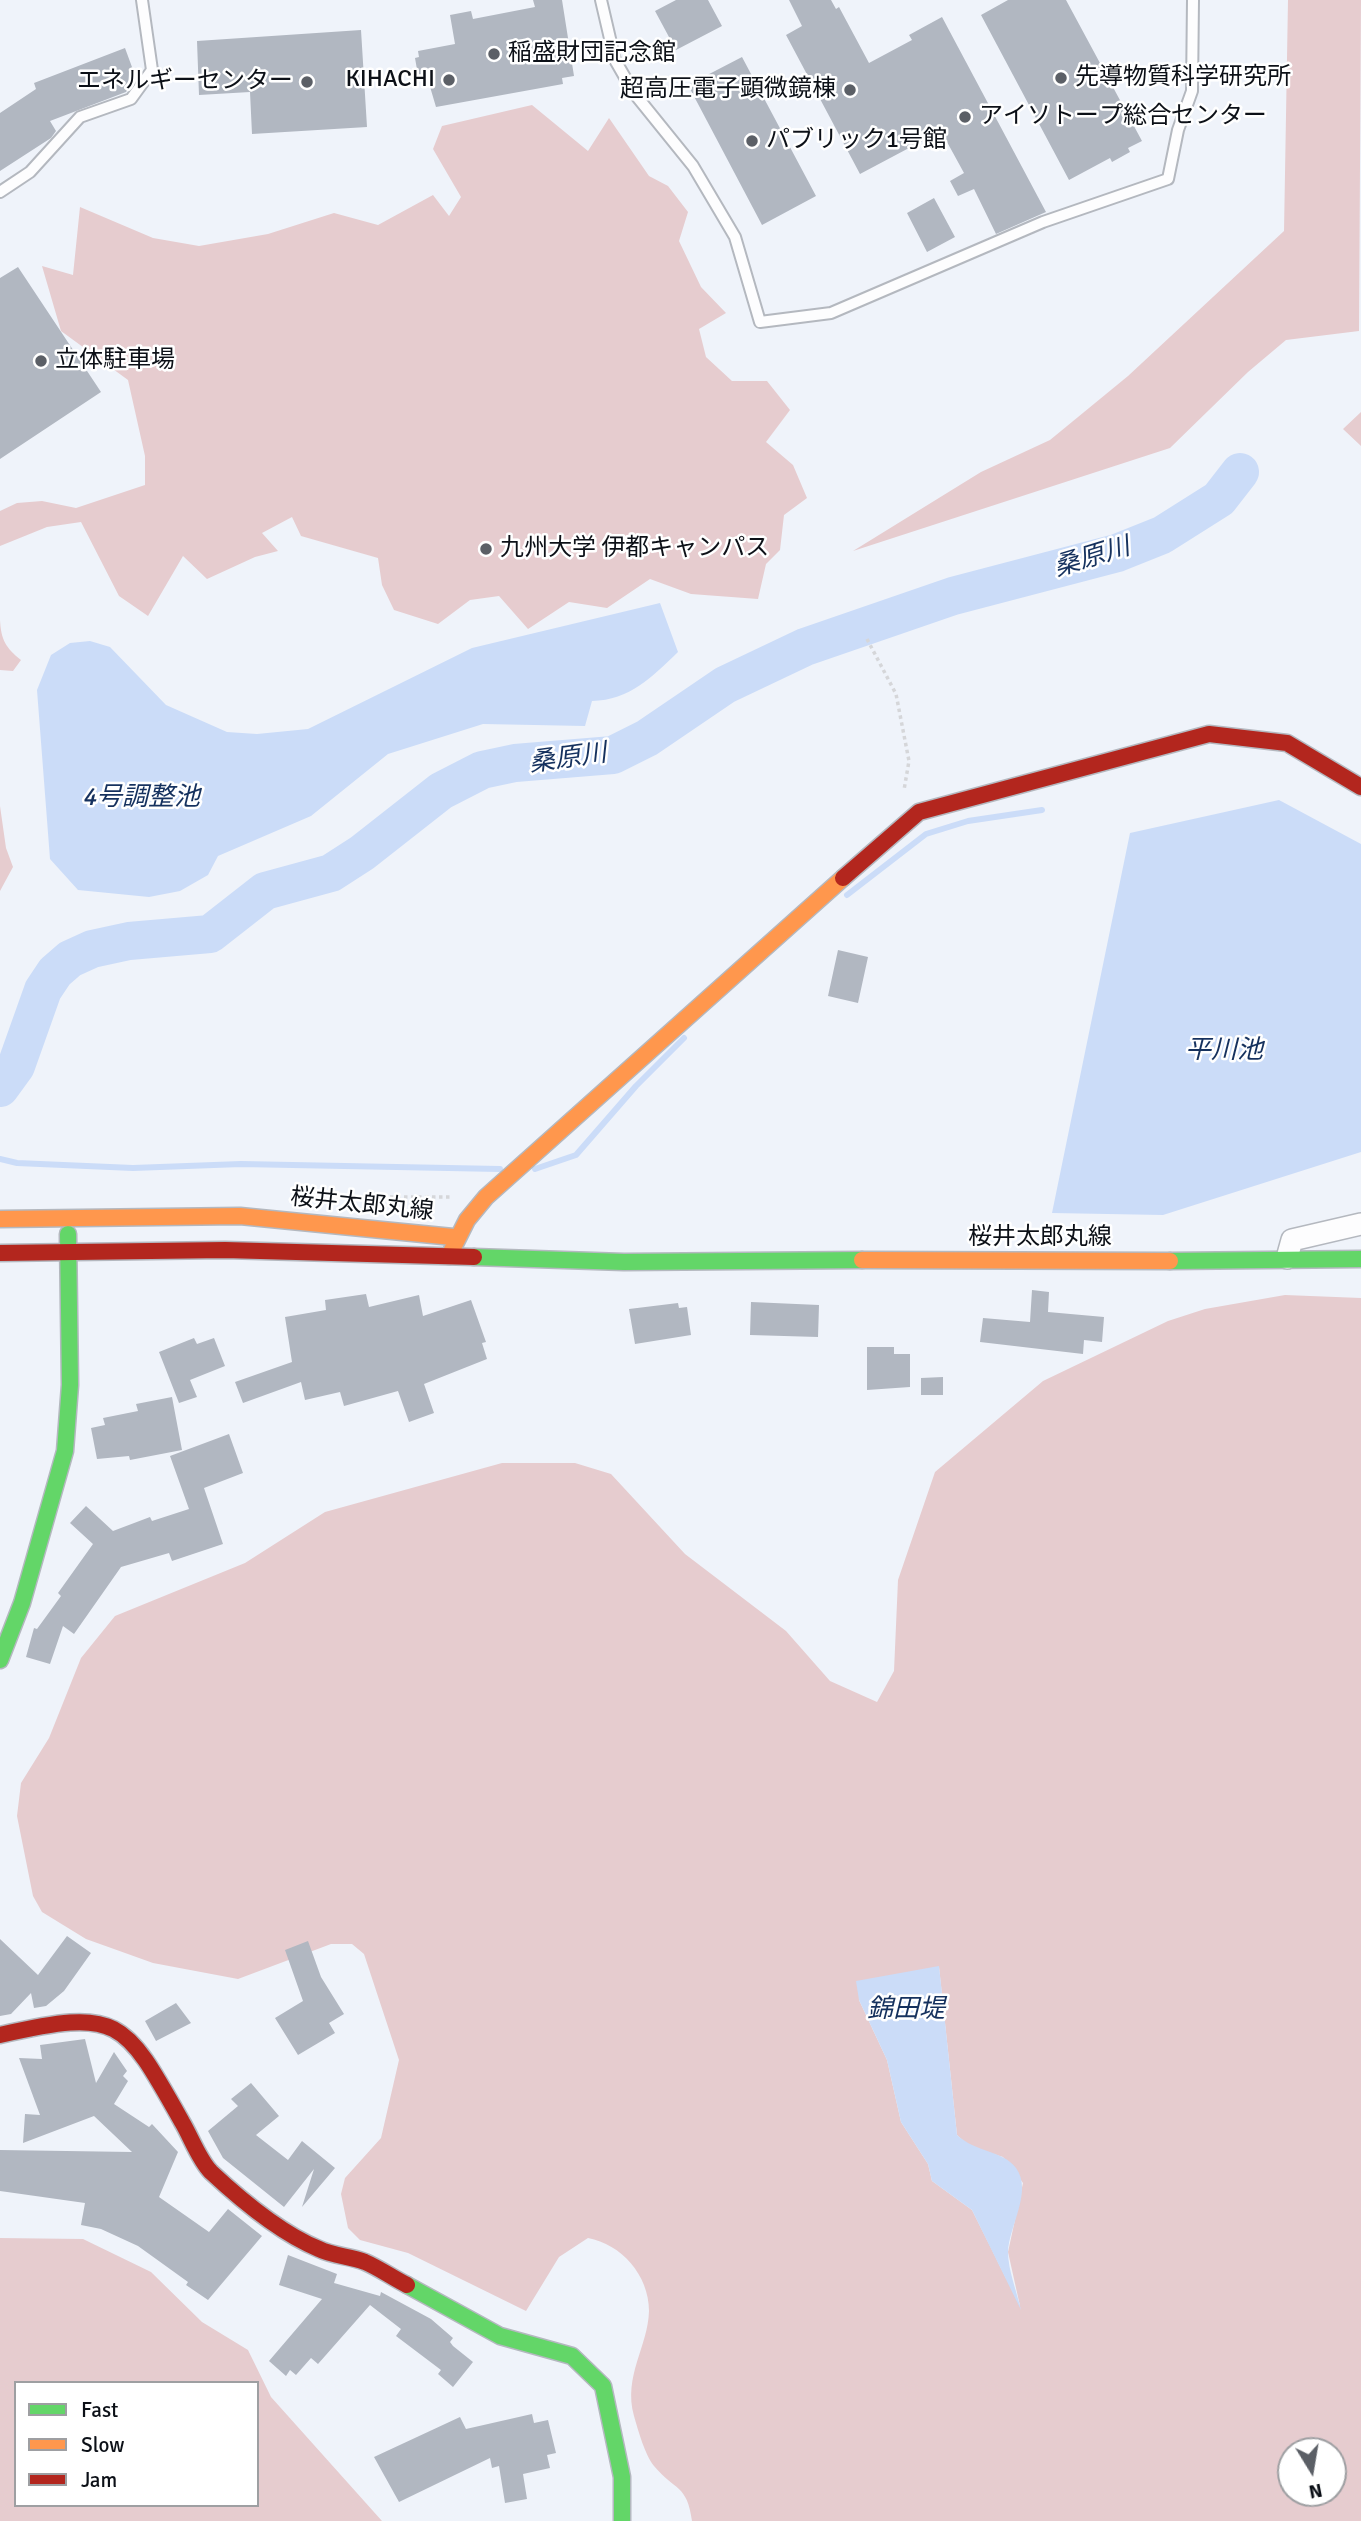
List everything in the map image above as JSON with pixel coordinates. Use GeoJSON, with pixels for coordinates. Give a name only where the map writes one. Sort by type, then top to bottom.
{"type":"FeatureCollection","features":[{"type":"Feature","properties":{"kind":"street"},"geometry":{"type":"LineString","coordinates":[[449,1256],[464,1238],[486,1197],[730,976],[919,812],[1209,734],[1287,743],[1361,787]]}},
{"type":"Feature","properties":{"kind":"street","name":"桜井太郎丸線"},"geometry":{"type":"LineString","coordinates":[[0,1219],[240,1216],[464,1238]]}},
{"type":"Feature","properties":{"kind":"street"},"geometry":{"type":"LineString","coordinates":[[0,1660],[22,1603],[65,1451],[70,1385],[67,1219]]}},
{"type":"Feature","properties":{"kind":"street"},"geometry":{"type":"LineString","coordinates":[[1287,1258],[1292,1240],[1361,1224]]}},
{"type":"Feature","properties":{"kind":"street","name":"桜井太郎丸線"},"geometry":{"type":"LineString","coordinates":[[496,1241],[719,1259]]}},
{"type":"Feature","properties":{"kind":"street","name":"桜井太郎丸線"},"geometry":{"type":"LineString","coordinates":[[0,1253],[225,1250],[624,1262],[719,1259],[1031,1262],[1361,1259]]}},
{"type":"Feature","properties":{"kind":"street"},"geometry":{"type":"LineString","coordinates":[[0,2035],[57,2022],[86,2021],[103,2023],[122,2033],[137,2046],[152,2068],[209,2170],[279,2227],[320,2249],[363,2262],[500,2336],[572,2356],[603,2386],[622,2477],[622,2521]]}},
{"type":"Feature","properties":{"kind":"lane"},"geometry":{"type":"LineString","coordinates":[[0,192],[30,172],[80,117],[131,99],[152,70],[142,0]]}},
{"type":"Feature","properties":{"kind":"lane"},"geometry":{"type":"LineString","coordinates":[[601,0],[615,60],[634,93],[693,166],[735,237],[760,322],[831,313],[1043,222],[1168,179],[1178,130],[1192,91],[1193,0]]}},
{"type":"Feature","properties":{"kind":"path"},"geometry":{"type":"LineString","coordinates":[[867,639],[896,694],[909,761],[904,792]]}},
{"type":"Feature","properties":{"kind":"shaded area"},"geometry":{"type":"Polygon","coordinates":[[[1288,0],[1361,0],[1359,331],[1286,340],[1248,372],[1170,448],[853,551],[981,472],[1050,440],[1128,376],[1284,231],[1288,0]]]}},
{"type":"Feature","properties":{"kind":"shaded area"},"geometry":{"type":"Polygon","coordinates":[[[532,105],[588,151],[609,118],[649,176],[668,186],[688,212],[679,241],[701,287],[726,313],[699,329],[706,357],[732,381],[767,381],[790,410],[766,442],[793,465],[807,498],[784,515],[780,550],[766,564],[758,599],[691,594],[650,579],[607,608],[569,602],[528,629],[499,596],[470,600],[438,624],[394,610],[382,585],[378,558],[301,536],[292,517],[262,533],[278,551],[255,557],[207,579],[183,556],[148,616],[119,596],[81,522],[47,527],[0,546],[0,511],[17,503],[42,501],[76,508],[145,485],[145,456],[128,380],[61,331],[42,266],[73,275],[80,207],[153,238],[199,246],[268,234],[334,213],[378,225],[433,195],[449,216],[461,197],[433,149],[442,126],[532,105]]]}},
{"type":"Feature","properties":{"kind":"shaded area"},"geometry":{"type":"Polygon","coordinates":[[[1361,412],[1361,446],[1343,429],[1361,412]]]}},
{"type":"Feature","properties":{"kind":"shaded area"},"geometry":{"type":"Polygon","coordinates":[[[0,620],[5,643],[21,660],[13,671],[0,670],[0,620]]]}},
{"type":"Feature","properties":{"kind":"shaded area"},"geometry":{"type":"Polygon","coordinates":[[[0,806],[6,848],[13,867],[0,891],[0,806]]]}},
{"type":"Feature","properties":{"kind":"shaded area"},"geometry":{"type":"Polygon","coordinates":[[[1285,1295],[1361,1298],[1361,2521],[692,2521],[683,2494],[651,2461],[634,2416],[632,2388],[649,2311],[644,2285],[631,2263],[622,2254],[600,2241],[588,2238],[559,2257],[526,2311],[408,2253],[360,2240],[348,2228],[341,2194],[345,2178],[381,2138],[399,2060],[364,1954],[352,1944],[331,1944],[238,1979],[153,1963],[86,1939],[42,1912],[33,1896],[17,1816],[21,1783],[49,1738],[81,1658],[115,1616],[245,1563],[325,1512],[502,1463],[575,1463],[611,1474],[685,1554],[786,1631],[830,1681],[877,1702],[894,1671],[898,1580],[935,1472],[1043,1381],[1168,1321],[1205,1309],[1285,1295]],[[939,1967],[859,2000],[887,2060],[901,2122],[928,2164],[932,2181],[972,2210],[1020,2306],[1008,2252],[1023,2183],[1003,2157],[970,2147],[957,2135],[939,1967]]]}},
{"type":"Feature","properties":{"kind":"shaded area"},"geometry":{"type":"Polygon","coordinates":[[[0,2238],[83,2239],[151,2272],[202,2322],[248,2350],[271,2397],[382,2521],[0,2521],[0,2238]]]}},
{"type":"Feature","properties":{"kind":"water","name":"4号調整池"},"geometry":{"type":"Polygon","coordinates":[[[660,603],[678,652],[629,692],[606,700],[592,701],[585,726],[483,724],[388,754],[311,816],[218,856],[208,875],[180,891],[149,897],[78,890],[50,859],[37,690],[51,655],[70,643],[90,641],[110,647],[166,705],[227,732],[257,734],[308,729],[472,648],[660,603]]]}},
{"type":"Feature","properties":{"kind":"water","name":"平川池"},"geometry":{"type":"Polygon","coordinates":[[[1279,800],[1361,844],[1361,1152],[1163,1215],[1052,1213],[1130,833],[1279,800]]]}},
{"type":"Feature","properties":{"kind":"water","name":"錦田堤"},"geometry":{"type":"Polygon","coordinates":[[[939,1966],[957,2135],[972,2145],[1011,2162],[1021,2177],[1021,2198],[1009,2242],[1008,2259],[1021,2310],[972,2210],[932,2181],[928,2164],[901,2122],[887,2060],[859,2000],[856,1981],[939,1966]]]}},
{"type":"Feature","properties":{"kind":"building","name":"稲盛財団記念館"},"geometry":{"type":"Polygon","coordinates":[[[533,0],[562,0],[574,76],[562,78],[563,84],[436,107],[428,80],[419,81],[415,58],[419,57],[418,51],[455,44],[450,15],[471,11],[473,19],[535,7],[533,0]]]}},
{"type":"Feature","properties":{"kind":"building"},"geometry":{"type":"Polygon","coordinates":[[[676,0],[708,0],[722,26],[676,50],[655,11],[676,0]]]}},
{"type":"Feature","properties":{"kind":"building"},"geometry":{"type":"Polygon","coordinates":[[[789,0],[831,0],[836,9],[839,7],[869,63],[912,40],[909,35],[942,17],[1046,212],[996,234],[974,189],[958,196],[950,181],[964,173],[941,131],[860,174],[786,35],[802,26],[789,0]]]}},
{"type":"Feature","properties":{"kind":"building","name":"先導物質科学研究所"},"geometry":{"type":"Polygon","coordinates":[[[1008,0],[1066,0],[1142,141],[1128,148],[1130,152],[1112,162],[1110,158],[1069,180],[981,15],[1008,0]]]}},
{"type":"Feature","properties":{"kind":"building","name":"エネルギーセンター"},"geometry":{"type":"Polygon","coordinates":[[[361,30],[367,127],[252,134],[250,92],[199,95],[197,41],[361,30]]]}},
{"type":"Feature","properties":{"kind":"building"},"geometry":{"type":"Polygon","coordinates":[[[125,48],[136,78],[126,92],[50,121],[56,131],[51,138],[0,171],[0,113],[36,89],[34,83],[125,48]]]}},
{"type":"Feature","properties":{"kind":"building","name":"パブリック1号館"},"geometry":{"type":"Polygon","coordinates":[[[742,57],[816,196],[762,225],[688,85],[742,57]]]}},
{"type":"Feature","properties":{"kind":"building"},"geometry":{"type":"Polygon","coordinates":[[[934,198],[955,237],[927,252],[907,213],[934,198]]]}},
{"type":"Feature","properties":{"kind":"building","name":"立体駐車場"},"geometry":{"type":"Polygon","coordinates":[[[18,267],[101,392],[0,459],[0,278],[18,267]]]}},
{"type":"Feature","properties":{"kind":"building"},"geometry":{"type":"Polygon","coordinates":[[[838,950],[868,957],[858,1003],[828,996],[838,950]]]}},
{"type":"Feature","properties":{"kind":"building"},"geometry":{"type":"Polygon","coordinates":[[[1032,1290],[1049,1292],[1048,1312],[1104,1317],[1102,1342],[1084,1340],[1083,1354],[980,1342],[983,1318],[1030,1322],[1032,1290]]]}},
{"type":"Feature","properties":{"kind":"building"},"geometry":{"type":"Polygon","coordinates":[[[366,1294],[369,1307],[419,1295],[423,1316],[471,1300],[486,1342],[482,1343],[487,1359],[424,1384],[434,1413],[409,1422],[398,1391],[344,1406],[340,1392],[305,1400],[301,1382],[243,1403],[235,1382],[292,1362],[285,1317],[326,1310],[325,1300],[366,1294]]]}},
{"type":"Feature","properties":{"kind":"building"},"geometry":{"type":"Polygon","coordinates":[[[751,1302],[819,1305],[818,1337],[750,1335],[751,1302]]]}},
{"type":"Feature","properties":{"kind":"building"},"geometry":{"type":"Polygon","coordinates":[[[678,1303],[679,1308],[687,1307],[691,1335],[635,1344],[629,1309],[678,1303]]]}},
{"type":"Feature","properties":{"kind":"building"},"geometry":{"type":"Polygon","coordinates":[[[194,1338],[197,1344],[214,1338],[225,1366],[190,1380],[197,1397],[179,1403],[159,1352],[194,1338]]]}},
{"type":"Feature","properties":{"kind":"building"},"geometry":{"type":"Polygon","coordinates":[[[867,1347],[894,1347],[894,1354],[910,1354],[910,1387],[867,1390],[867,1347]]]}},
{"type":"Feature","properties":{"kind":"building"},"geometry":{"type":"Polygon","coordinates":[[[943,1377],[943,1395],[921,1395],[921,1378],[943,1377]]]}},
{"type":"Feature","properties":{"kind":"building"},"geometry":{"type":"Polygon","coordinates":[[[172,1397],[182,1450],[130,1460],[129,1456],[97,1459],[91,1428],[105,1425],[103,1418],[138,1411],[136,1404],[172,1397]]]}},
{"type":"Feature","properties":{"kind":"building"},"geometry":{"type":"Polygon","coordinates":[[[229,1434],[243,1473],[204,1488],[223,1544],[172,1561],[169,1553],[121,1567],[74,1634],[63,1626],[50,1664],[26,1657],[34,1628],[37,1629],[61,1596],[58,1593],[93,1544],[70,1523],[86,1506],[113,1531],[150,1517],[152,1521],[189,1509],[170,1456],[229,1434]]]}},
{"type":"Feature","properties":{"kind":"building"},"geometry":{"type":"Polygon","coordinates":[[[67,1936],[91,1953],[64,1991],[46,2006],[34,2008],[31,1993],[11,2014],[0,2016],[0,1939],[38,1975],[67,1936]]]}},
{"type":"Feature","properties":{"kind":"building"},"geometry":{"type":"Polygon","coordinates":[[[308,1941],[321,1977],[344,2014],[329,2023],[335,2033],[298,2055],[275,2018],[303,2001],[285,1950],[308,1941]]]}},
{"type":"Feature","properties":{"kind":"building"},"geometry":{"type":"Polygon","coordinates":[[[176,2003],[191,2023],[156,2041],[145,2021],[176,2003]]]}},
{"type":"Feature","properties":{"kind":"building"},"geometry":{"type":"Polygon","coordinates":[[[85,2039],[96,2083],[114,2052],[127,2071],[123,2076],[128,2081],[114,2104],[149,2127],[152,2124],[178,2152],[159,2197],[209,2232],[228,2209],[262,2236],[208,2300],[138,2246],[101,2229],[81,2225],[85,2203],[0,2191],[0,2150],[132,2152],[94,2116],[23,2143],[25,2114],[40,2115],[19,2058],[42,2059],[40,2045],[85,2039]]]}},
{"type":"Feature","properties":{"kind":"building"},"geometry":{"type":"Polygon","coordinates":[[[251,2083],[279,2116],[256,2135],[288,2160],[302,2141],[335,2168],[302,2207],[314,2169],[284,2207],[223,2158],[208,2131],[238,2106],[231,2099],[251,2083]]]}},
{"type":"Feature","properties":{"kind":"building"},"geometry":{"type":"Polygon","coordinates":[[[288,2255],[337,2274],[334,2283],[380,2296],[381,2292],[431,2319],[453,2338],[450,2342],[453,2346],[473,2362],[453,2387],[438,2374],[441,2370],[396,2336],[401,2329],[370,2305],[318,2364],[311,2358],[296,2375],[290,2370],[286,2376],[269,2361],[322,2299],[279,2285],[288,2255]]]}},
{"type":"Feature","properties":{"kind":"building"},"geometry":{"type":"Polygon","coordinates":[[[532,2414],[534,2423],[548,2420],[556,2453],[547,2455],[550,2468],[523,2474],[527,2499],[505,2503],[499,2466],[492,2468],[490,2458],[399,2502],[374,2457],[460,2417],[466,2429],[532,2414]]]}},
{"type":"Feature","properties":{"kind":"waterway","name":"桑原川"},"geometry":{"type":"LineString","coordinates":[[0,1088],[16,1066],[43,990],[55,972],[70,959],[92,949],[129,941],[210,934],[265,891],[331,873],[362,853],[441,791],[482,770],[515,763],[613,755],[647,738],[725,685],[805,647],[953,596],[1117,553],[1162,535],[1219,499],[1240,472]]}},
{"type":"Feature","properties":{"kind":"waterway"},"geometry":{"type":"LineString","coordinates":[[847,895],[926,834],[968,821],[1042,810]]}},
{"type":"Feature","properties":{"kind":"waterway"},"geometry":{"type":"LineString","coordinates":[[535,1169],[576,1155],[636,1086],[684,1038]]}},
{"type":"Feature","properties":{"kind":"waterway"},"geometry":{"type":"LineString","coordinates":[[0,1159],[17,1163],[133,1168],[241,1164],[500,1169]]}},
{"type":"Feature","properties":{"kind":"traffic: fast"},"geometry":{"type":"LineString","coordinates":[[0,1660],[22,1603],[65,1451],[70,1385],[68,1234]]}},
{"type":"Feature","properties":{"kind":"traffic: fast"},"geometry":{"type":"LineString","coordinates":[[474,1257],[624,1262],[862,1260]]}},
{"type":"Feature","properties":{"kind":"traffic: fast"},"geometry":{"type":"LineString","coordinates":[[1170,1261],[1361,1259]]}},
{"type":"Feature","properties":{"kind":"traffic: fast"},"geometry":{"type":"LineString","coordinates":[[407,2285],[500,2336],[572,2356],[603,2386],[622,2477],[622,2521]]}},
{"type":"Feature","properties":{"kind":"traffic: slow"},"geometry":{"type":"LineString","coordinates":[[449,1256],[467,1220],[486,1197],[843,878]]}},
{"type":"Feature","properties":{"kind":"traffic: slow"},"geometry":{"type":"LineString","coordinates":[[0,1219],[240,1216],[453,1237]]}},
{"type":"Feature","properties":{"kind":"traffic: slow"},"geometry":{"type":"LineString","coordinates":[[862,1260],[1170,1261]]}},
{"type":"Feature","properties":{"kind":"traffic: jam"},"geometry":{"type":"LineString","coordinates":[[843,878],[919,812],[1209,734],[1287,743],[1361,787]]}},
{"type":"Feature","properties":{"kind":"traffic: jam"},"geometry":{"type":"LineString","coordinates":[[0,1253],[225,1250],[474,1257]]}},
{"type":"Feature","properties":{"kind":"traffic: jam"},"geometry":{"type":"LineString","coordinates":[[0,2035],[70,2023],[95,2023],[114,2029],[130,2042],[146,2061],[207,2167],[235,2194],[304,2242],[324,2251],[365,2262],[407,2285]]}},
{"type":"Feature","properties":{"kind":"place","name":"稲盛財団記念館"},"geometry":{"type":"Point","coordinates":[494,54]}},
{"type":"Feature","properties":{"kind":"place","name":"先導物質科学研究所"},"geometry":{"type":"Point","coordinates":[1061,78]}},
{"type":"Feature","properties":{"kind":"place","name":"KIHACHI"},"geometry":{"type":"Point","coordinates":[449,80]}},
{"type":"Feature","properties":{"kind":"place","name":"エネルギーセンター"},"geometry":{"type":"Point","coordinates":[307,82]}},
{"type":"Feature","properties":{"kind":"place","name":"超高圧電子顕微鏡棟"},"geometry":{"type":"Point","coordinates":[850,90]}},
{"type":"Feature","properties":{"kind":"place","name":"アイソトープ総合センター"},"geometry":{"type":"Point","coordinates":[965,117]}},
{"type":"Feature","properties":{"kind":"place","name":"パブリック1号館"},"geometry":{"type":"Point","coordinates":[752,141]}},
{"type":"Feature","properties":{"kind":"place","name":"立体駐車場"},"geometry":{"type":"Point","coordinates":[41,361]}},
{"type":"Feature","properties":{"kind":"place","name":"九州大学 伊都キャンパス"},"geometry":{"type":"Point","coordinates":[486,549]}}]}
